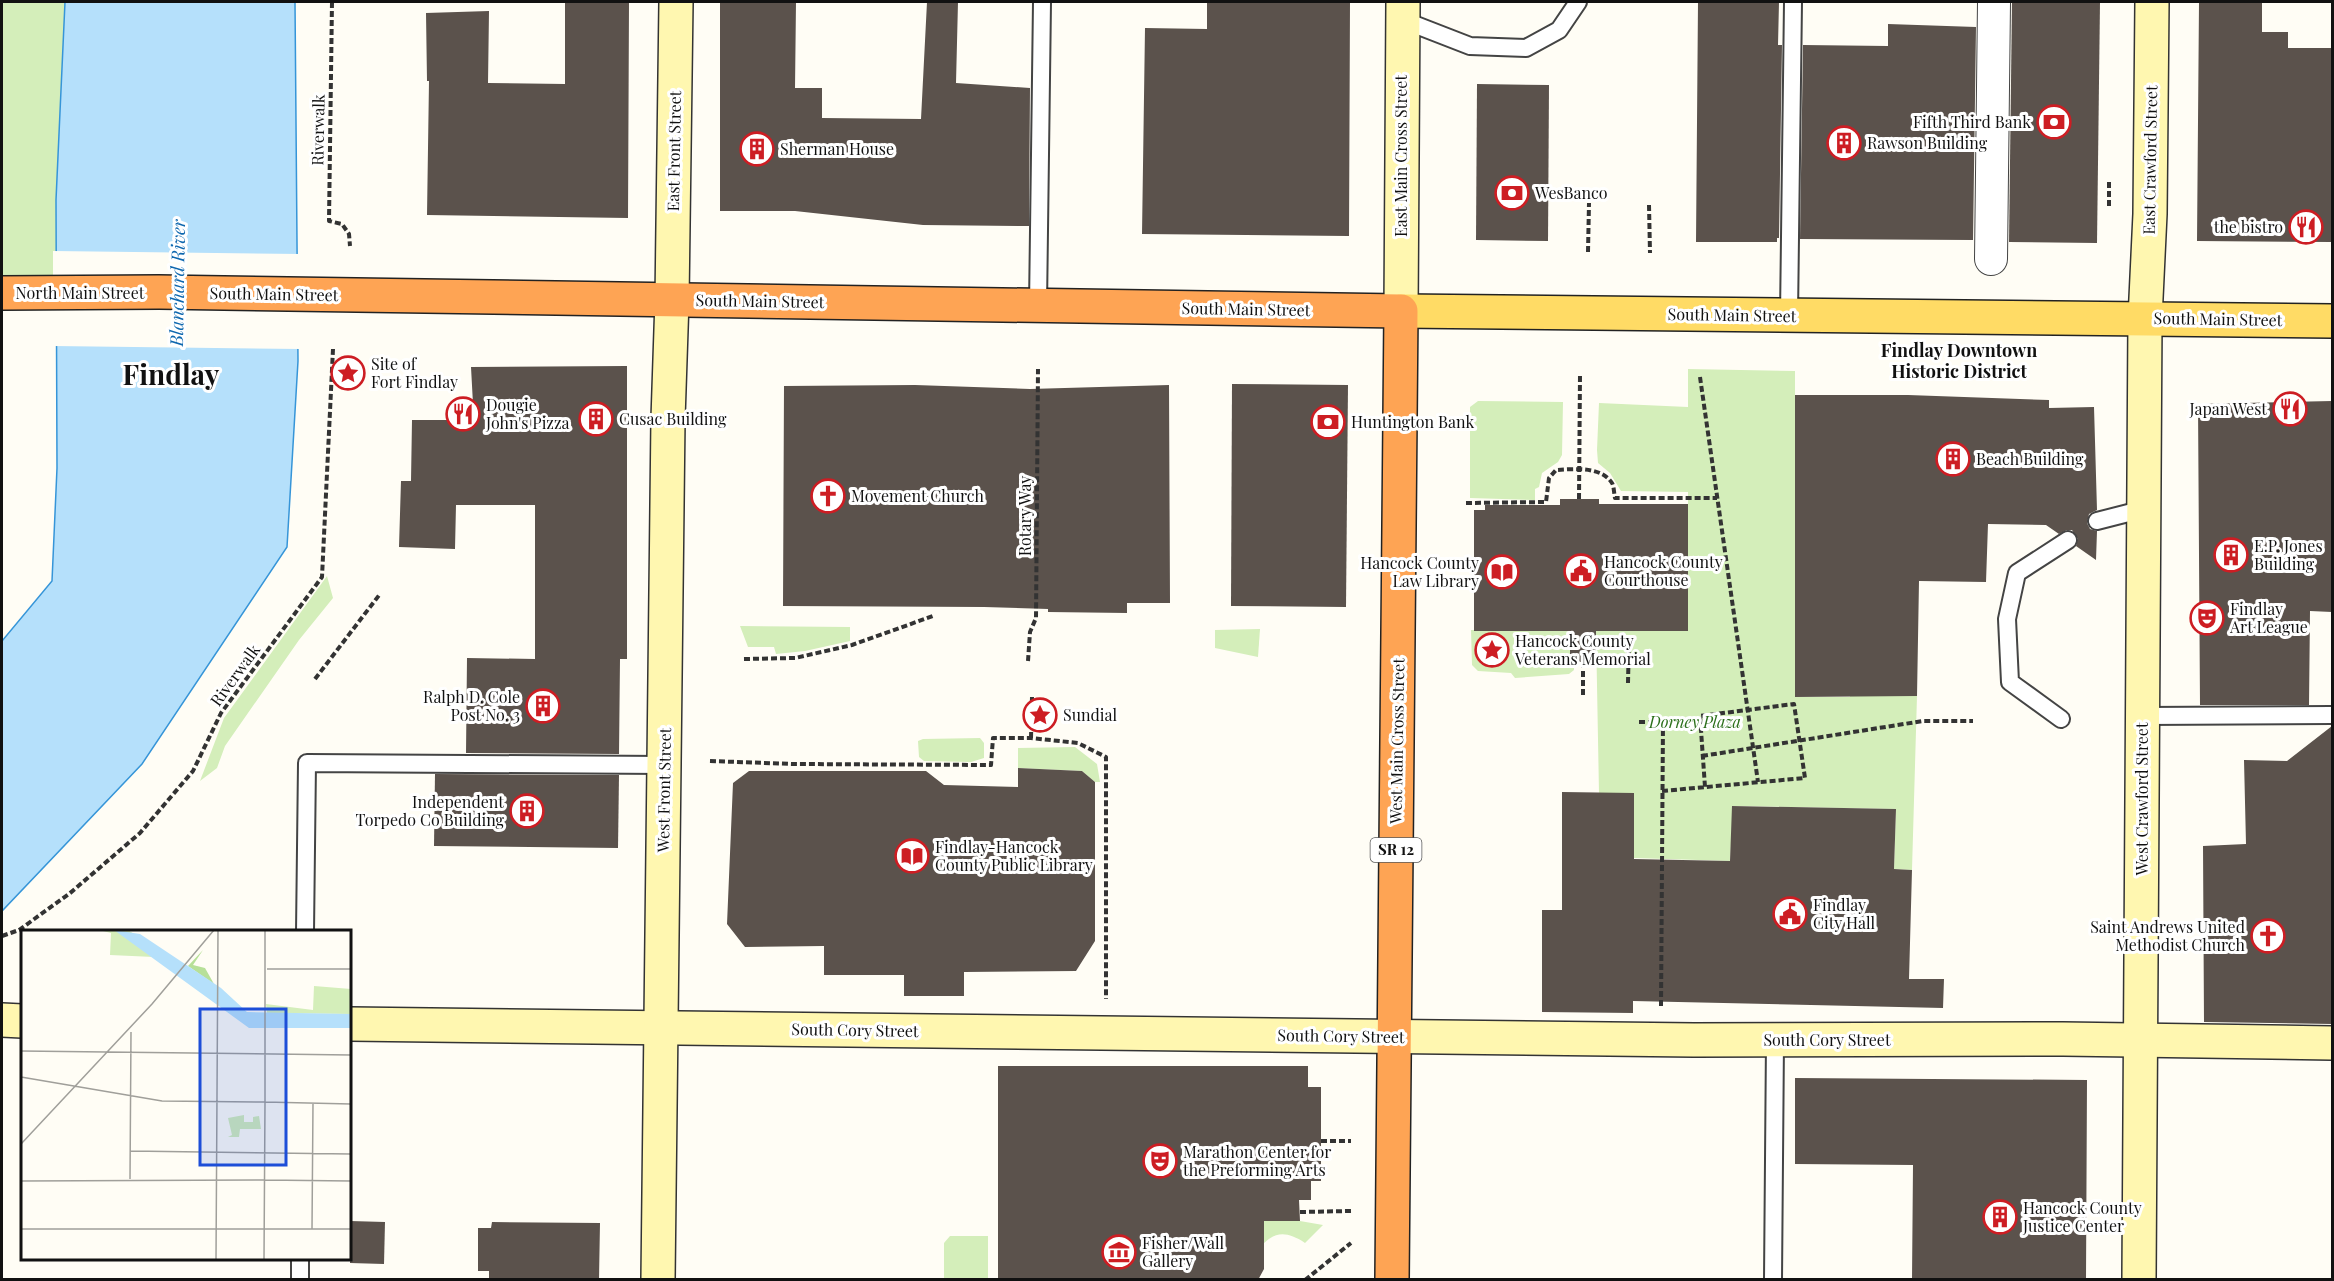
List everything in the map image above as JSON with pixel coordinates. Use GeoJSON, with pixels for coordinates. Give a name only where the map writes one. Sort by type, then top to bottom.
{"type":"FeatureCollection","features":[{"type":"Feature","properties":{"kind":"highway","name":"South Main Street"},"geometry":{"type":"LineString","coordinates":[[159,292],[1401,311]]}},
{"type":"Feature","properties":{"kind":"highway","name":"North Main Street"},"geometry":{"type":"LineString","coordinates":[[2,293],[159,292]]}},
{"type":"Feature","properties":{"kind":"highway","name":"West Main Cross Street"},"geometry":{"type":"LineString","coordinates":[[1392,1280],[1401,311]]}},
{"type":"Feature","properties":{"kind":"main road","name":"South Main Street"},"geometry":{"type":"LineString","coordinates":[[1401,311],[2332,321]]}},
{"type":"Feature","properties":{"kind":"street","name":"East Front Street"},"geometry":{"type":"LineString","coordinates":[[672,300],[676,2]]}},
{"type":"Feature","properties":{"kind":"street"},"geometry":{"type":"LineString","coordinates":[[1991,259],[1994,2]]}},
{"type":"Feature","properties":{"kind":"street","name":"East Crawford Street"},"geometry":{"type":"LineString","coordinates":[[2145,319],[2150,214],[2152,2]]}},
{"type":"Feature","properties":{"kind":"street","name":"East Main Cross Street"},"geometry":{"type":"LineString","coordinates":[[1401,311],[1403,11]]}},
{"type":"Feature","properties":{"kind":"street","name":"West Front Street"},"geometry":{"type":"LineString","coordinates":[[658,1280],[668,420],[672,300]]}},
{"type":"Feature","properties":{"kind":"street","name":"West Crawford Street"},"geometry":{"type":"LineString","coordinates":[[2139,1280],[2145,319]]}},
{"type":"Feature","properties":{"kind":"street"},"geometry":{"type":"LineString","coordinates":[[2,1020],[21,1021]]}},
{"type":"Feature","properties":{"kind":"street","name":"South Cory Street"},"geometry":{"type":"LineString","coordinates":[[351,1024],[1661,1040],[2332,1043]]}},
{"type":"Feature","properties":{"kind":"lane"},"geometry":{"type":"LineString","coordinates":[[1038,306],[1042,2]]}},
{"type":"Feature","properties":{"kind":"lane"},"geometry":{"type":"LineString","coordinates":[[1403,11],[1470,46],[1526,48],[1559,30],[1578,2]]}},
{"type":"Feature","properties":{"kind":"lane"},"geometry":{"type":"LineString","coordinates":[[1789,315],[1793,2]]}},
{"type":"Feature","properties":{"kind":"lane"},"geometry":{"type":"LineString","coordinates":[[2097,521],[2144,509]]}},
{"type":"Feature","properties":{"kind":"lane"},"geometry":{"type":"LineString","coordinates":[[2061,719],[2010,682],[2007,619],[2017,573],[2068,540]]}},
{"type":"Feature","properties":{"kind":"lane"},"geometry":{"type":"LineString","coordinates":[[2143,716],[2332,715]]}},
{"type":"Feature","properties":{"kind":"lane"},"geometry":{"type":"LineString","coordinates":[[304,930],[307,763],[665,765]]}},
{"type":"Feature","properties":{"kind":"lane"},"geometry":{"type":"LineString","coordinates":[[1773,1280],[1775,1040]]}},
{"type":"Feature","properties":{"kind":"lane"},"geometry":{"type":"LineString","coordinates":[[300,1260],[300,1280]]}},
{"type":"Feature","properties":{"kind":"path","name":"Riverwalk"},"geometry":{"type":"LineString","coordinates":[[332,2],[328,221],[342,224],[349,234],[351,246]]}},
{"type":"Feature","properties":{"kind":"path"},"geometry":{"type":"LineString","coordinates":[[2109,182],[2109,207]]}},
{"type":"Feature","properties":{"kind":"path"},"geometry":{"type":"LineString","coordinates":[[1588,252],[1589,203]]}},
{"type":"Feature","properties":{"kind":"path"},"geometry":{"type":"LineString","coordinates":[[1649,205],[1650,253]]}},
{"type":"Feature","properties":{"kind":"path","name":"Riverwalk"},"geometry":{"type":"LineString","coordinates":[[2,936],[19,930],[69,894],[140,834],[193,771],[221,713],[322,577],[333,349]]}},
{"type":"Feature","properties":{"kind":"path","name":"Rotary Way"},"geometry":{"type":"LineString","coordinates":[[1028,661],[1030,632],[1036,618],[1038,369]]}},
{"type":"Feature","properties":{"kind":"path"},"geometry":{"type":"LineString","coordinates":[[1579,499],[1580,375]]}},
{"type":"Feature","properties":{"kind":"path"},"geometry":{"type":"LineString","coordinates":[[1700,377],[1758,782]]}},
{"type":"Feature","properties":{"kind":"path"},"geometry":{"type":"LineString","coordinates":[[1466,502],[1546,502],[1549,478],[1557,470],[1578,468],[1599,473],[1612,483],[1615,498],[1717,498]]}},
{"type":"Feature","properties":{"kind":"path"},"geometry":{"type":"LineString","coordinates":[[315,679],[380,594]]}},
{"type":"Feature","properties":{"kind":"path"},"geometry":{"type":"LineString","coordinates":[[744,660],[795,658],[852,645],[933,616]]}},
{"type":"Feature","properties":{"kind":"path"},"geometry":{"type":"LineString","coordinates":[[1628,683],[1629,637]]}},
{"type":"Feature","properties":{"kind":"path"},"geometry":{"type":"LineString","coordinates":[[1583,662],[1583,697]]}},
{"type":"Feature","properties":{"kind":"path"},"geometry":{"type":"LineString","coordinates":[[1031,738],[1032,697]]}},
{"type":"Feature","properties":{"kind":"path"},"geometry":{"type":"LineString","coordinates":[[1662,791],[1805,778],[1794,704],[1700,716],[1705,787]]}},
{"type":"Feature","properties":{"kind":"path"},"geometry":{"type":"LineString","coordinates":[[1702,756],[1923,721],[1973,721]]}},
{"type":"Feature","properties":{"kind":"path"},"geometry":{"type":"LineString","coordinates":[[1639,722],[1674,722]]}},
{"type":"Feature","properties":{"kind":"path"},"geometry":{"type":"LineString","coordinates":[[1661,1040],[1664,722]]}},
{"type":"Feature","properties":{"kind":"path"},"geometry":{"type":"LineString","coordinates":[[710,761],[794,764],[991,765],[993,738],[1078,742],[1106,757],[1106,1033]]}},
{"type":"Feature","properties":{"kind":"path"},"geometry":{"type":"LineString","coordinates":[[1321,1141],[1351,1141]]}},
{"type":"Feature","properties":{"kind":"path"},"geometry":{"type":"LineString","coordinates":[[1300,1212],[1351,1211]]}},
{"type":"Feature","properties":{"kind":"path"},"geometry":{"type":"LineString","coordinates":[[1305,1280],[1351,1243]]}},
{"type":"Feature","properties":{"kind":"green space"},"geometry":{"type":"Polygon","coordinates":[[[2,2],[65,2],[56,200],[56,283],[2,293],[2,2]]]}},
{"type":"Feature","properties":{"kind":"green space","name":"Dorney Plaza"},"geometry":{"type":"Polygon","coordinates":[[[1688,369],[1795,371],[1795,697],[1850,697],[1850,673],[1889,696],[1917,696],[1912,870],[1894,869],[1896,809],[1733,806],[1730,861],[1634,858],[1599,793],[1596,631],[1688,630],[1688,492],[1621,491],[1610,473],[1598,463],[1599,403],[1688,407],[1688,369]]]}},
{"type":"Feature","properties":{"kind":"green space"},"geometry":{"type":"Polygon","coordinates":[[[1478,401],[1563,402],[1562,455],[1558,462],[1542,473],[1539,487],[1535,489],[1535,500],[1470,498],[1470,407],[1478,401]]]}},
{"type":"Feature","properties":{"kind":"green space"},"geometry":{"type":"Polygon","coordinates":[[[327,576],[333,598],[299,640],[225,746],[217,768],[200,781],[224,718],[327,576]]]}},
{"type":"Feature","properties":{"kind":"green space"},"geometry":{"type":"Polygon","coordinates":[[[740,626],[850,627],[850,641],[805,651],[776,654],[774,647],[748,647],[740,626]]]}},
{"type":"Feature","properties":{"kind":"green space"},"geometry":{"type":"Polygon","coordinates":[[[1260,629],[1258,657],[1215,648],[1215,630],[1260,629]]]}},
{"type":"Feature","properties":{"kind":"green space"},"geometry":{"type":"Polygon","coordinates":[[[1471,630],[1570,631],[1570,662],[1574,662],[1574,670],[1569,674],[1515,678],[1511,673],[1478,671],[1472,665],[1471,630]]]}},
{"type":"Feature","properties":{"kind":"green space"},"geometry":{"type":"Polygon","coordinates":[[[980,738],[984,743],[984,758],[971,762],[924,761],[919,757],[918,741],[923,739],[980,738]]]}},
{"type":"Feature","properties":{"kind":"green space"},"geometry":{"type":"Polygon","coordinates":[[[1075,747],[1097,764],[1100,782],[1095,782],[1082,771],[1018,768],[1018,748],[1075,747]]]}},
{"type":"Feature","properties":{"kind":"green space"},"geometry":{"type":"Polygon","coordinates":[[[1249,1221],[1300,1221],[1323,1225],[1305,1243],[1291,1236],[1278,1235],[1267,1240],[1257,1252],[1249,1221]]]}},
{"type":"Feature","properties":{"kind":"green space"},"geometry":{"type":"Polygon","coordinates":[[[950,1236],[988,1236],[988,1279],[944,1279],[944,1243],[950,1236]]]}},
{"type":"Feature","properties":{"kind":"water","name":"Blanchard River"},"geometry":{"type":"Polygon","coordinates":[[[65,2],[295,2],[298,361],[287,547],[142,764],[2,911],[2,641],[52,581],[57,468],[56,200],[65,2]]]}},
{"type":"Feature","properties":{"kind":"pier"},"geometry":{"type":"Polygon","coordinates":[[[53,251],[300,254],[301,349],[53,346],[53,251]]]}},
{"type":"Feature","properties":{"kind":"building"},"geometry":{"type":"Polygon","coordinates":[[[565,2],[629,2],[628,218],[427,215],[429,81],[427,81],[426,13],[489,11],[488,83],[565,84],[565,2]]]}},
{"type":"Feature","properties":{"kind":"building"},"geometry":{"type":"Polygon","coordinates":[[[720,2],[796,2],[795,88],[822,88],[822,118],[921,119],[927,2],[958,2],[956,83],[1030,88],[1029,226],[923,225],[795,211],[720,211],[720,2]]]}},
{"type":"Feature","properties":{"kind":"building"},"geometry":{"type":"Polygon","coordinates":[[[1207,2],[1350,2],[1349,236],[1142,234],[1145,28],[1207,29],[1207,2]]]}},
{"type":"Feature","properties":{"kind":"building"},"geometry":{"type":"Polygon","coordinates":[[[1698,2],[1779,2],[1778,45],[1782,45],[1779,238],[1777,242],[1696,242],[1698,2]]]}},
{"type":"Feature","properties":{"kind":"building","name":"Fifth Third Bank"},"geometry":{"type":"Polygon","coordinates":[[[2012,2],[2100,2],[2097,243],[2009,242],[2012,2]]]}},
{"type":"Feature","properties":{"kind":"building"},"geometry":{"type":"Polygon","coordinates":[[[2199,2],[2262,2],[2262,32],[2288,32],[2288,48],[2332,48],[2332,242],[2197,241],[2199,2]]]}},
{"type":"Feature","properties":{"kind":"building"},"geometry":{"type":"Polygon","coordinates":[[[1888,24],[1976,27],[1973,240],[1800,239],[1803,45],[1888,46],[1888,24]]]}},
{"type":"Feature","properties":{"kind":"building","name":"WesBanco"},"geometry":{"type":"Polygon","coordinates":[[[1477,84],[1549,85],[1548,241],[1476,240],[1477,84]]]}},
{"type":"Feature","properties":{"kind":"building"},"geometry":{"type":"Polygon","coordinates":[[[627,366],[627,659],[620,659],[619,754],[466,753],[467,658],[535,659],[535,505],[456,505],[455,549],[399,547],[401,481],[411,481],[412,420],[450,420],[451,403],[473,404],[471,367],[627,366]]]}},
{"type":"Feature","properties":{"kind":"building"},"geometry":{"type":"Polygon","coordinates":[[[1232,384],[1348,385],[1346,607],[1231,606],[1232,384]]]}},
{"type":"Feature","properties":{"kind":"building"},"geometry":{"type":"Polygon","coordinates":[[[915,385],[1030,389],[1169,385],[1170,603],[1127,603],[1127,613],[1048,612],[1048,609],[984,607],[783,606],[784,386],[915,385]]]}},
{"type":"Feature","properties":{"kind":"building"},"geometry":{"type":"Polygon","coordinates":[[[1795,395],[1908,395],[2049,400],[2049,408],[2094,407],[2097,510],[2089,514],[2087,523],[2090,529],[2097,531],[2096,560],[2076,546],[2078,539],[2072,530],[2059,534],[2046,525],[1988,524],[1986,582],[1919,581],[1917,696],[1795,697],[1795,395]]]}},
{"type":"Feature","properties":{"kind":"building"},"geometry":{"type":"Polygon","coordinates":[[[2332,401],[2332,612],[2310,611],[2309,705],[2200,705],[2198,404],[2332,401]]]}},
{"type":"Feature","properties":{"kind":"building","name":"Hancock County Courthouse"},"geometry":{"type":"Polygon","coordinates":[[[1560,499],[1599,499],[1599,504],[1688,504],[1688,631],[1596,631],[1596,662],[1570,662],[1570,631],[1474,631],[1474,510],[1485,510],[1485,505],[1560,505],[1560,499]]]}},
{"type":"Feature","properties":{"kind":"building","name":"Saint Andrews United Methodist Church"},"geometry":{"type":"Polygon","coordinates":[[[2332,726],[2332,1024],[2204,1022],[2203,846],[2246,844],[2244,760],[2287,761],[2332,726]]]}},
{"type":"Feature","properties":{"kind":"building","name":"Findlay-Hancock County Public Library"},"geometry":{"type":"Polygon","coordinates":[[[1018,768],[1082,771],[1095,782],[1095,941],[1076,971],[964,972],[964,996],[904,996],[904,975],[824,975],[824,946],[745,947],[727,924],[733,783],[749,771],[926,771],[944,785],[1018,787],[1018,768]]]}},
{"type":"Feature","properties":{"kind":"building","name":"Independent Torpedo Co Building"},"geometry":{"type":"Polygon","coordinates":[[[435,774],[619,775],[618,848],[434,846],[435,774]]]}},
{"type":"Feature","properties":{"kind":"building","name":"Findlay City Hall"},"geometry":{"type":"Polygon","coordinates":[[[1562,792],[1634,793],[1634,859],[1730,861],[1732,806],[1896,809],[1894,869],[1912,870],[1909,979],[1944,979],[1943,1008],[1633,1001],[1633,1013],[1542,1012],[1542,910],[1562,910],[1562,792]]]}},
{"type":"Feature","properties":{"kind":"building","name":"Marathon Center for the Preforming Arts"},"geometry":{"type":"Polygon","coordinates":[[[998,1066],[1308,1066],[1308,1087],[1321,1087],[1321,1181],[1311,1181],[1311,1200],[1299,1200],[1300,1221],[1264,1221],[1264,1269],[1258,1280],[998,1280],[998,1066]]]}},
{"type":"Feature","properties":{"kind":"building","name":"Hancock County Justice Center"},"geometry":{"type":"Polygon","coordinates":[[[1795,1078],[2087,1080],[2086,1280],[1912,1280],[1913,1165],[1795,1164],[1795,1078]]]}},
{"type":"Feature","properties":{"kind":"building"},"geometry":{"type":"Polygon","coordinates":[[[351,1221],[385,1222],[384,1264],[350,1263],[351,1221]]]}},
{"type":"Feature","properties":{"kind":"building"},"geometry":{"type":"Polygon","coordinates":[[[492,1222],[600,1223],[599,1280],[489,1280],[489,1271],[478,1271],[478,1228],[491,1228],[492,1222]]]}},
{"type":"Feature","properties":{"kind":"place","name":"Fifth Third Bank"},"geometry":{"type":"Point","coordinates":[2054,122]}},
{"type":"Feature","properties":{"kind":"place","name":"Rawson Building"},"geometry":{"type":"Point","coordinates":[1844,143]}},
{"type":"Feature","properties":{"kind":"place","name":"Sherman House"},"geometry":{"type":"Point","coordinates":[757,149]}},
{"type":"Feature","properties":{"kind":"place","name":"WesBanco"},"geometry":{"type":"Point","coordinates":[1512,193]}},
{"type":"Feature","properties":{"kind":"place","name":"the bistro"},"geometry":{"type":"Point","coordinates":[2306,227]}},
{"type":"Feature","properties":{"kind":"place","name":"Site of Fort Findlay"},"geometry":{"type":"Point","coordinates":[348,373]}},
{"type":"Feature","properties":{"kind":"place","name":"Japan West"},"geometry":{"type":"Point","coordinates":[2290,409]}},
{"type":"Feature","properties":{"kind":"place","name":"Dougie John's Pizza"},"geometry":{"type":"Point","coordinates":[463,414]}},
{"type":"Feature","properties":{"kind":"place","name":"Cusac Building"},"geometry":{"type":"Point","coordinates":[596,419]}},
{"type":"Feature","properties":{"kind":"place","name":"Huntington Bank"},"geometry":{"type":"Point","coordinates":[1328,422]}},
{"type":"Feature","properties":{"kind":"place","name":"Beach Building"},"geometry":{"type":"Point","coordinates":[1953,459]}},
{"type":"Feature","properties":{"kind":"place","name":"Movement Church"},"geometry":{"type":"Point","coordinates":[828,496]}},
{"type":"Feature","properties":{"kind":"place","name":"E.P. Jones Building"},"geometry":{"type":"Point","coordinates":[2231,555]}},
{"type":"Feature","properties":{"kind":"place","name":"Hancock County Courthouse"},"geometry":{"type":"Point","coordinates":[1581,571]}},
{"type":"Feature","properties":{"kind":"place","name":"Hancock County Law Library"},"geometry":{"type":"Point","coordinates":[1502,572]}},
{"type":"Feature","properties":{"kind":"place","name":"Findlay Art League"},"geometry":{"type":"Point","coordinates":[2207,618]}},
{"type":"Feature","properties":{"kind":"place","name":"Hancock County Veterans Memorial"},"geometry":{"type":"Point","coordinates":[1492,650]}},
{"type":"Feature","properties":{"kind":"place","name":"Ralph D. Cole Post No. 3"},"geometry":{"type":"Point","coordinates":[543,706]}},
{"type":"Feature","properties":{"kind":"place","name":"Sundial"},"geometry":{"type":"Point","coordinates":[1040,715]}},
{"type":"Feature","properties":{"kind":"place","name":"Independent Torpedo Co Building"},"geometry":{"type":"Point","coordinates":[527,811]}},
{"type":"Feature","properties":{"kind":"place","name":"Findlay-Hancock County Public Library"},"geometry":{"type":"Point","coordinates":[912,856]}},
{"type":"Feature","properties":{"kind":"place","name":"Findlay City Hall"},"geometry":{"type":"Point","coordinates":[1790,914]}},
{"type":"Feature","properties":{"kind":"place","name":"Saint Andrews United Methodist Church"},"geometry":{"type":"Point","coordinates":[2268,936]}},
{"type":"Feature","properties":{"kind":"place","name":"Marathon Center for the Preforming Arts"},"geometry":{"type":"Point","coordinates":[1160,1161]}},
{"type":"Feature","properties":{"kind":"place","name":"Hancock County Justice Center"},"geometry":{"type":"Point","coordinates":[2000,1217]}},
{"type":"Feature","properties":{"kind":"place","name":"Fisher/Wall Gallery"},"geometry":{"type":"Point","coordinates":[1119,1252]}},
{"type":"Feature","properties":{"kind":"district","name":"Findlay Downtown Historic District"},"geometry":{"type":"Point","coordinates":[1959,361]}},
{"type":"Feature","properties":{"kind":"district","name":"Findlay"},"geometry":{"type":"Point","coordinates":[171,375]}}]}
